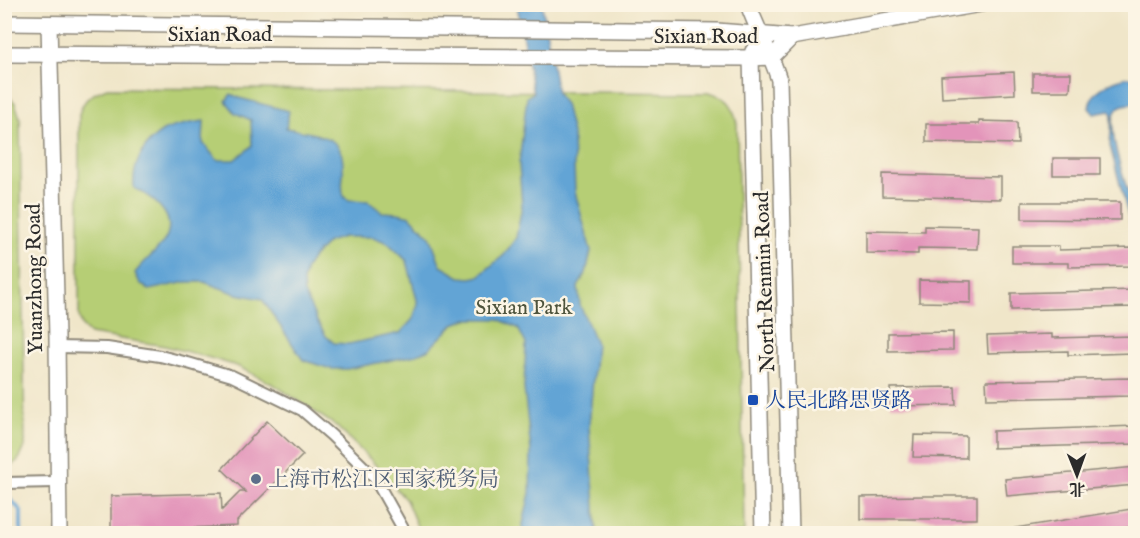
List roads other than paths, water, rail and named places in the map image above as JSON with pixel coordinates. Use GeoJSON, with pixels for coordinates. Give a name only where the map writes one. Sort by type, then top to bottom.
{"type":"FeatureCollection","features":[{"type":"Feature","properties":{"kind":"main road","name":"North Renmin Road"},"geometry":{"type":"LineString","coordinates":[[748,4],[759,33],[772,57],[779,80],[791,534]]}},
{"type":"Feature","properties":{"kind":"main road"},"geometry":{"type":"LineString","coordinates":[[792,37],[981,4]]}},
{"type":"Feature","properties":{"kind":"main road","name":"Sixian Road"},"geometry":{"type":"LineString","coordinates":[[4,23],[717,31],[792,37]]}},
{"type":"Feature","properties":{"kind":"main road","name":"Yuanzhong Road"},"geometry":{"type":"LineString","coordinates":[[49,24],[59,534]]}},
{"type":"Feature","properties":{"kind":"main road","name":"North Renmin Road"},"geometry":{"type":"LineString","coordinates":[[759,33],[751,58],[763,534]]}},
{"type":"Feature","properties":{"kind":"main road","name":"Sixian Road"},"geometry":{"type":"LineString","coordinates":[[4,54],[751,58],[772,57],[792,37]]}},
{"type":"Feature","properties":{"kind":"street"},"geometry":{"type":"LineString","coordinates":[[57,347],[107,348],[188,363],[232,376],[302,410],[374,477],[406,534]]}},
{"type":"Feature","properties":{"kind":"street"},"geometry":{"type":"LineString","coordinates":[[4,483],[57,482]]}},
{"type":"Feature","properties":{"kind":"water"},"geometry":{"type":"Polygon","coordinates":[[[517,5],[542,5],[557,94],[565,104],[573,138],[575,192],[591,251],[586,273],[578,287],[580,305],[596,343],[589,427],[597,533],[521,533],[530,493],[531,451],[524,388],[526,344],[518,328],[498,319],[467,319],[454,324],[429,349],[412,356],[347,369],[331,369],[303,360],[262,299],[237,294],[204,282],[186,282],[149,290],[140,283],[135,273],[161,245],[167,236],[169,227],[164,211],[158,204],[134,188],[135,172],[140,156],[150,142],[163,131],[204,121],[203,143],[217,160],[234,160],[252,146],[251,120],[235,113],[226,101],[231,94],[289,111],[286,128],[313,133],[333,141],[339,147],[342,156],[344,197],[349,200],[368,201],[382,212],[410,216],[430,236],[441,266],[460,277],[479,276],[504,255],[516,238],[522,206],[519,164],[527,97],[533,93],[517,5]],[[343,237],[328,242],[306,268],[303,281],[304,293],[318,323],[326,336],[334,343],[349,344],[400,333],[413,319],[418,304],[407,261],[388,243],[373,237],[343,237]]]}},
{"type":"Feature","properties":{"kind":"water"},"geometry":{"type":"Polygon","coordinates":[[[1128,77],[1135,78],[1135,103],[1118,108],[1114,116],[1113,128],[1118,159],[1135,213],[1135,242],[1110,146],[1112,115],[1110,111],[1094,114],[1089,108],[1094,96],[1103,87],[1128,77]]]}},
{"type":"Feature","properties":{"kind":"waterway"},"geometry":{"type":"LineString","coordinates":[[4,500],[11,500],[21,511],[21,534]]}},
{"type":"Feature","properties":{"kind":"place","name":"人民北路思贤路"},"geometry":{"type":"Point","coordinates":[753,400]}},
{"type":"Feature","properties":{"kind":"place","name":"上海市松江区国家税务局"},"geometry":{"type":"Point","coordinates":[256,479]}},
{"type":"Feature","properties":{"kind":"park label","name":"Sixian Park"},"geometry":{"type":"Point","coordinates":[524,307]}}]}
